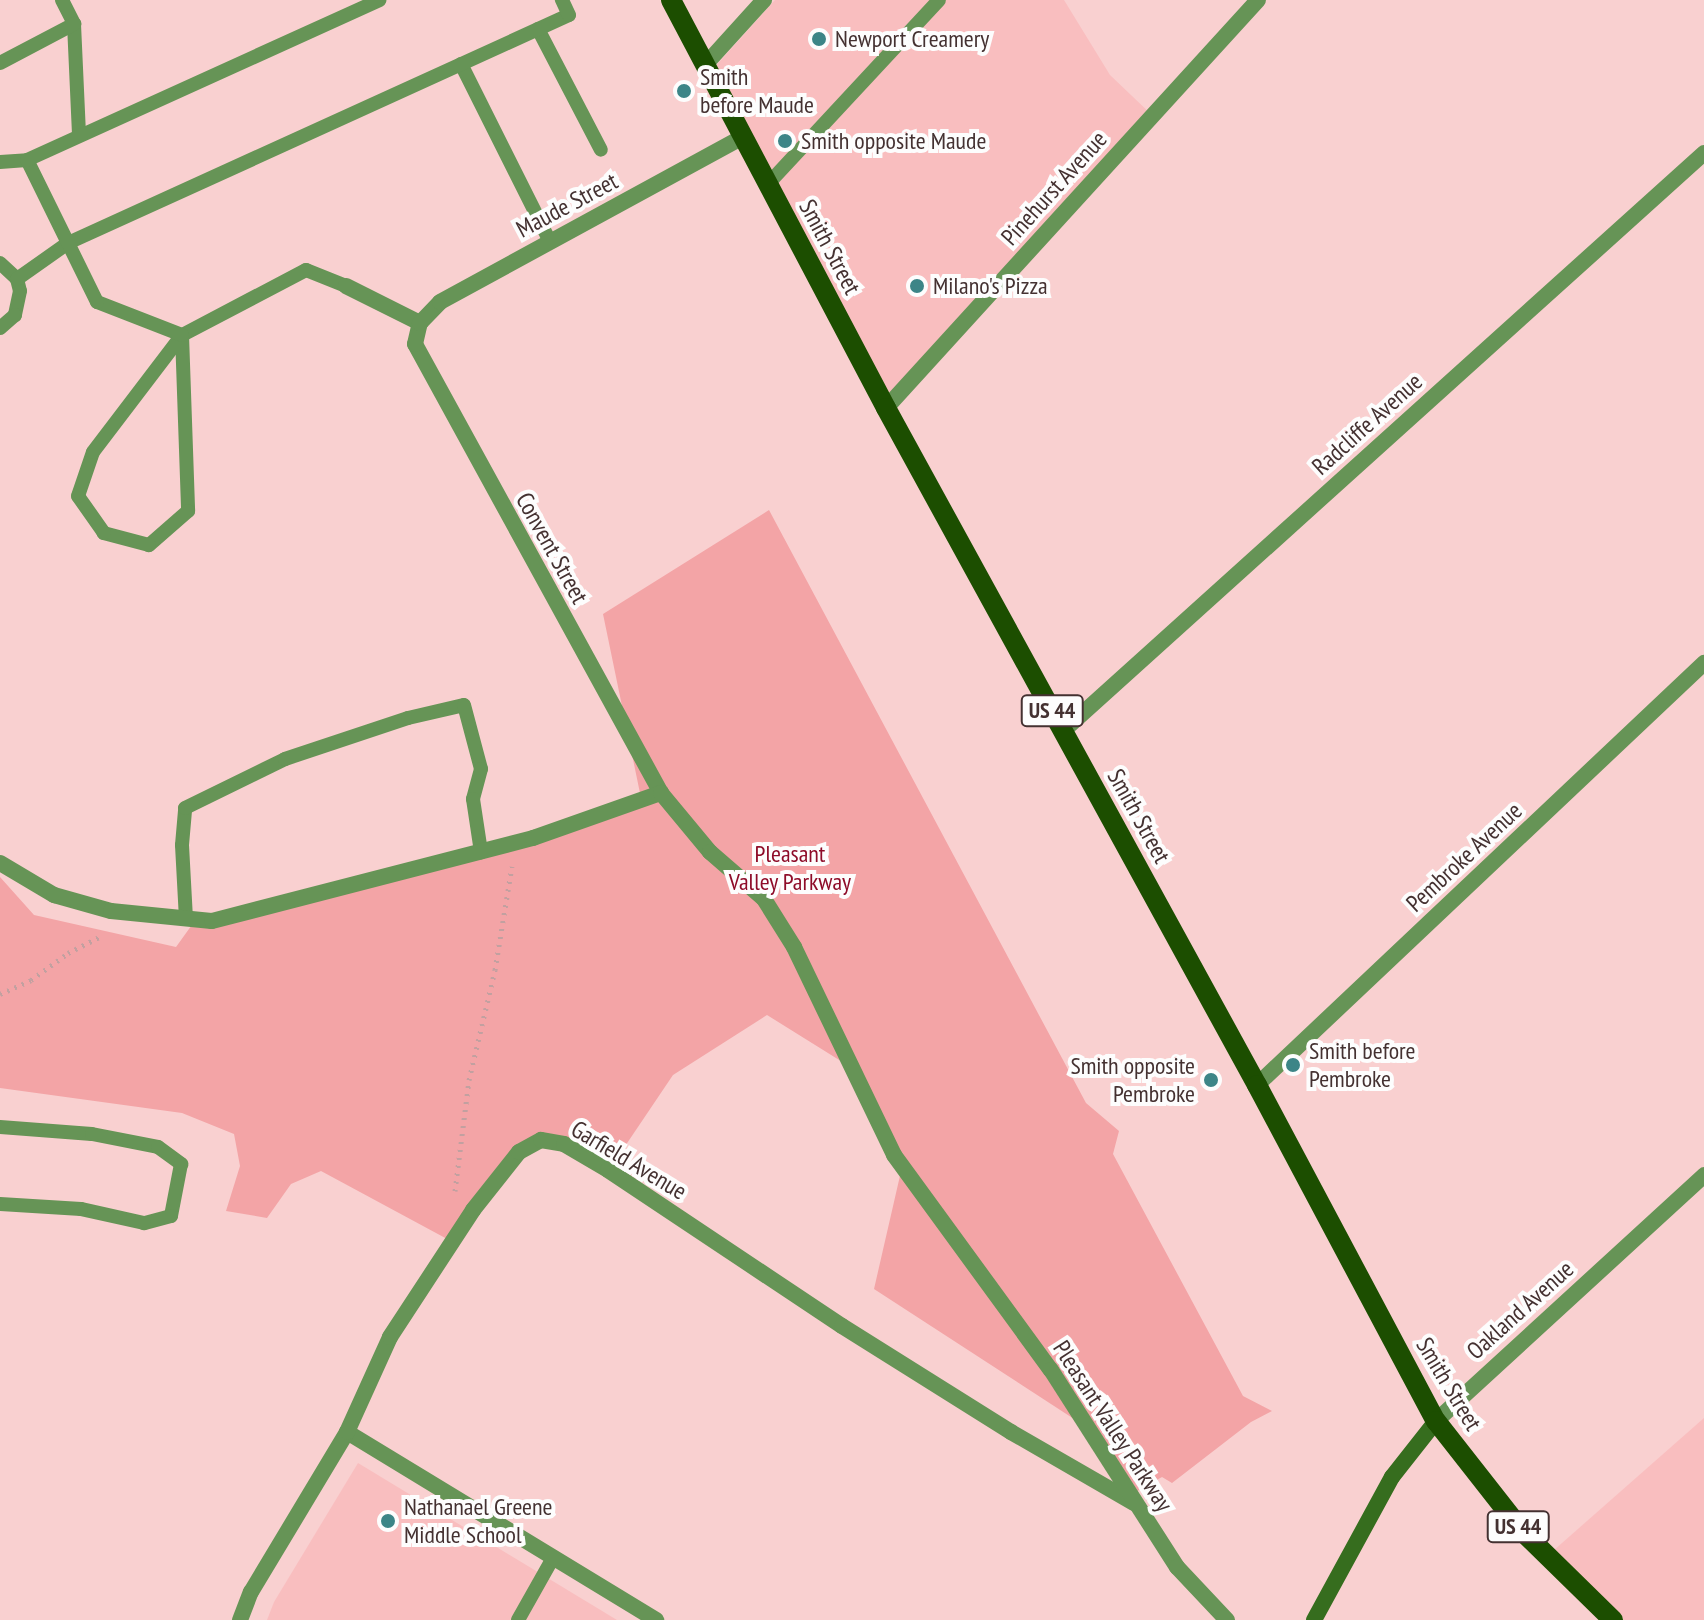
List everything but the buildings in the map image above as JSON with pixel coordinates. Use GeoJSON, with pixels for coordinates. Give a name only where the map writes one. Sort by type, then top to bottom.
{"type":"FeatureCollection","features":[{"type":"Feature","properties":{"kind":"main road","name":"Smith Street"},"geometry":{"type":"LineString","coordinates":[[671,0],[886,408],[1257,1085],[1436,1421],[1523,1532],[1613,1620]]}},
{"type":"Feature","properties":{"kind":"main road","name":"Oakland Avenue"},"geometry":{"type":"LineString","coordinates":[[1314,1620],[1392,1477],[1436,1421]]}},
{"type":"Feature","properties":{"kind":"street"},"geometry":{"type":"LineString","coordinates":[[705,65],[764,0]]}},
{"type":"Feature","properties":{"kind":"street","name":"Pinehurst Avenue"},"geometry":{"type":"LineString","coordinates":[[886,408],[1258,0]]}},
{"type":"Feature","properties":{"kind":"street","name":"Maude Street"},"geometry":{"type":"LineString","coordinates":[[420,323],[440,302],[743,137]]}},
{"type":"Feature","properties":{"kind":"street","name":"Radcliffe Avenue"},"geometry":{"type":"LineString","coordinates":[[1063,731],[1704,153]]}},
{"type":"Feature","properties":{"kind":"street"},"geometry":{"type":"LineString","coordinates":[[346,286],[420,323]]}},
{"type":"Feature","properties":{"kind":"street","name":"Convent Street"},"geometry":{"type":"LineString","coordinates":[[420,323],[415,344],[661,793]]}},
{"type":"Feature","properties":{"kind":"street","name":"Pembroke Avenue"},"geometry":{"type":"LineString","coordinates":[[1257,1085],[1704,663]]}},
{"type":"Feature","properties":{"kind":"street"},"geometry":{"type":"LineString","coordinates":[[0,863],[54,895],[127,913],[212,921],[514,843],[661,793]]}},
{"type":"Feature","properties":{"kind":"street","name":"Pleasant Valley Parkway"},"geometry":{"type":"LineString","coordinates":[[661,793],[710,852],[764,899],[794,947],[894,1155],[1051,1370],[1177,1567],[1227,1620]]}},
{"type":"Feature","properties":{"kind":"street","name":"Garfield Avenue"},"geometry":{"type":"LineString","coordinates":[[240,1620],[251,1592],[347,1432],[390,1337],[468,1219],[519,1152],[541,1140],[564,1144],[855,1334],[1134,1503]]}},
{"type":"Feature","properties":{"kind":"street","name":"Oakland Avenue"},"geometry":{"type":"LineString","coordinates":[[1436,1421],[1704,1175]]}},
{"type":"Feature","properties":{"kind":"street"},"geometry":{"type":"LineString","coordinates":[[347,1432],[656,1620]]}},
{"type":"Feature","properties":{"kind":"lane"},"geometry":{"type":"LineString","coordinates":[[62,0],[74,24],[79,135]]}},
{"type":"Feature","properties":{"kind":"lane"},"geometry":{"type":"LineString","coordinates":[[0,162],[27,160],[379,0]]}},
{"type":"Feature","properties":{"kind":"lane"},"geometry":{"type":"LineString","coordinates":[[17,279],[68,243],[569,15],[562,0]]}},
{"type":"Feature","properties":{"kind":"lane"},"geometry":{"type":"LineString","coordinates":[[768,184],[939,0]]}},
{"type":"Feature","properties":{"kind":"lane"},"geometry":{"type":"LineString","coordinates":[[0,63],[74,24]]}},
{"type":"Feature","properties":{"kind":"lane"},"geometry":{"type":"LineString","coordinates":[[538,29],[601,150]]}},
{"type":"Feature","properties":{"kind":"lane"},"geometry":{"type":"LineString","coordinates":[[461,64],[550,242]]}},
{"type":"Feature","properties":{"kind":"lane"},"geometry":{"type":"LineString","coordinates":[[27,160],[97,302],[182,335]]}},
{"type":"Feature","properties":{"kind":"lane"},"geometry":{"type":"LineString","coordinates":[[0,263],[17,279],[20,303],[15,315],[0,328]]}},
{"type":"Feature","properties":{"kind":"lane"},"geometry":{"type":"LineString","coordinates":[[182,335],[188,511],[149,545],[104,533],[78,496],[93,452],[182,335],[306,270],[346,286]]}},
{"type":"Feature","properties":{"kind":"lane"},"geometry":{"type":"LineString","coordinates":[[186,919],[182,845],[185,808],[285,759],[408,718],[464,705],[481,769],[473,799],[481,852]]}},
{"type":"Feature","properties":{"kind":"lane"},"geometry":{"type":"LineString","coordinates":[[0,1127],[92,1134],[158,1147],[181,1164],[171,1216],[144,1223],[81,1209],[0,1204]]}},
{"type":"Feature","properties":{"kind":"lane"},"geometry":{"type":"LineString","coordinates":[[518,1620],[553,1558]]}},
{"type":"Feature","properties":{"kind":"path"},"geometry":{"type":"LineString","coordinates":[[468,1219],[458,1210],[454,1197],[469,1080],[495,970],[514,843]]}},
{"type":"Feature","properties":{"kind":"path"},"geometry":{"type":"LineString","coordinates":[[0,994],[31,980],[68,953],[110,932],[127,913]]}},
{"type":"Feature","properties":{"kind":"shaded area"},"geometry":{"type":"Polygon","coordinates":[[[775,0],[1064,0],[1110,75],[1153,116],[888,411],[738,149],[739,139],[713,69],[775,0]]]}},
{"type":"Feature","properties":{"kind":"shaded area"},"geometry":{"type":"Polygon","coordinates":[[[1704,1418],[1704,1620],[1606,1620],[1545,1558],[1704,1418]]]}},
{"type":"Feature","properties":{"kind":"shaded area","name":"Nathanael Greene Middle School"},"geometry":{"type":"Polygon","coordinates":[[[358,1463],[617,1620],[267,1620],[274,1602],[358,1463]]]}},
{"type":"Feature","properties":{"kind":"green space","name":"Pleasant Valley Parkway"},"geometry":{"type":"Polygon","coordinates":[[[769,510],[1086,1103],[1119,1131],[1113,1154],[1243,1396],[1272,1411],[1251,1422],[1172,1483],[1162,1477],[1134,1493],[1094,1432],[874,1289],[902,1167],[852,1068],[767,1015],[673,1075],[611,1167],[556,1139],[532,1144],[449,1240],[321,1171],[291,1184],[267,1218],[226,1211],[240,1166],[234,1134],[182,1113],[0,1088],[0,877],[34,915],[176,947],[194,922],[401,874],[641,798],[603,614],[769,510]]]}},
{"type":"Feature","properties":{"kind":"place","name":"Newport Creamery"},"geometry":{"type":"Point","coordinates":[819,39]}},
{"type":"Feature","properties":{"kind":"place","name":"Smith before Maude"},"geometry":{"type":"Point","coordinates":[684,91]}},
{"type":"Feature","properties":{"kind":"place","name":"Smith opposite Maude"},"geometry":{"type":"Point","coordinates":[785,141]}},
{"type":"Feature","properties":{"kind":"place","name":"Milano's Pizza"},"geometry":{"type":"Point","coordinates":[917,286]}},
{"type":"Feature","properties":{"kind":"place","name":"Smith before Pembroke"},"geometry":{"type":"Point","coordinates":[1293,1065]}},
{"type":"Feature","properties":{"kind":"place","name":"Smith opposite Pembroke"},"geometry":{"type":"Point","coordinates":[1211,1080]}},
{"type":"Feature","properties":{"kind":"place","name":"Nathanael Greene Middle School"},"geometry":{"type":"Point","coordinates":[388,1521]}}]}
